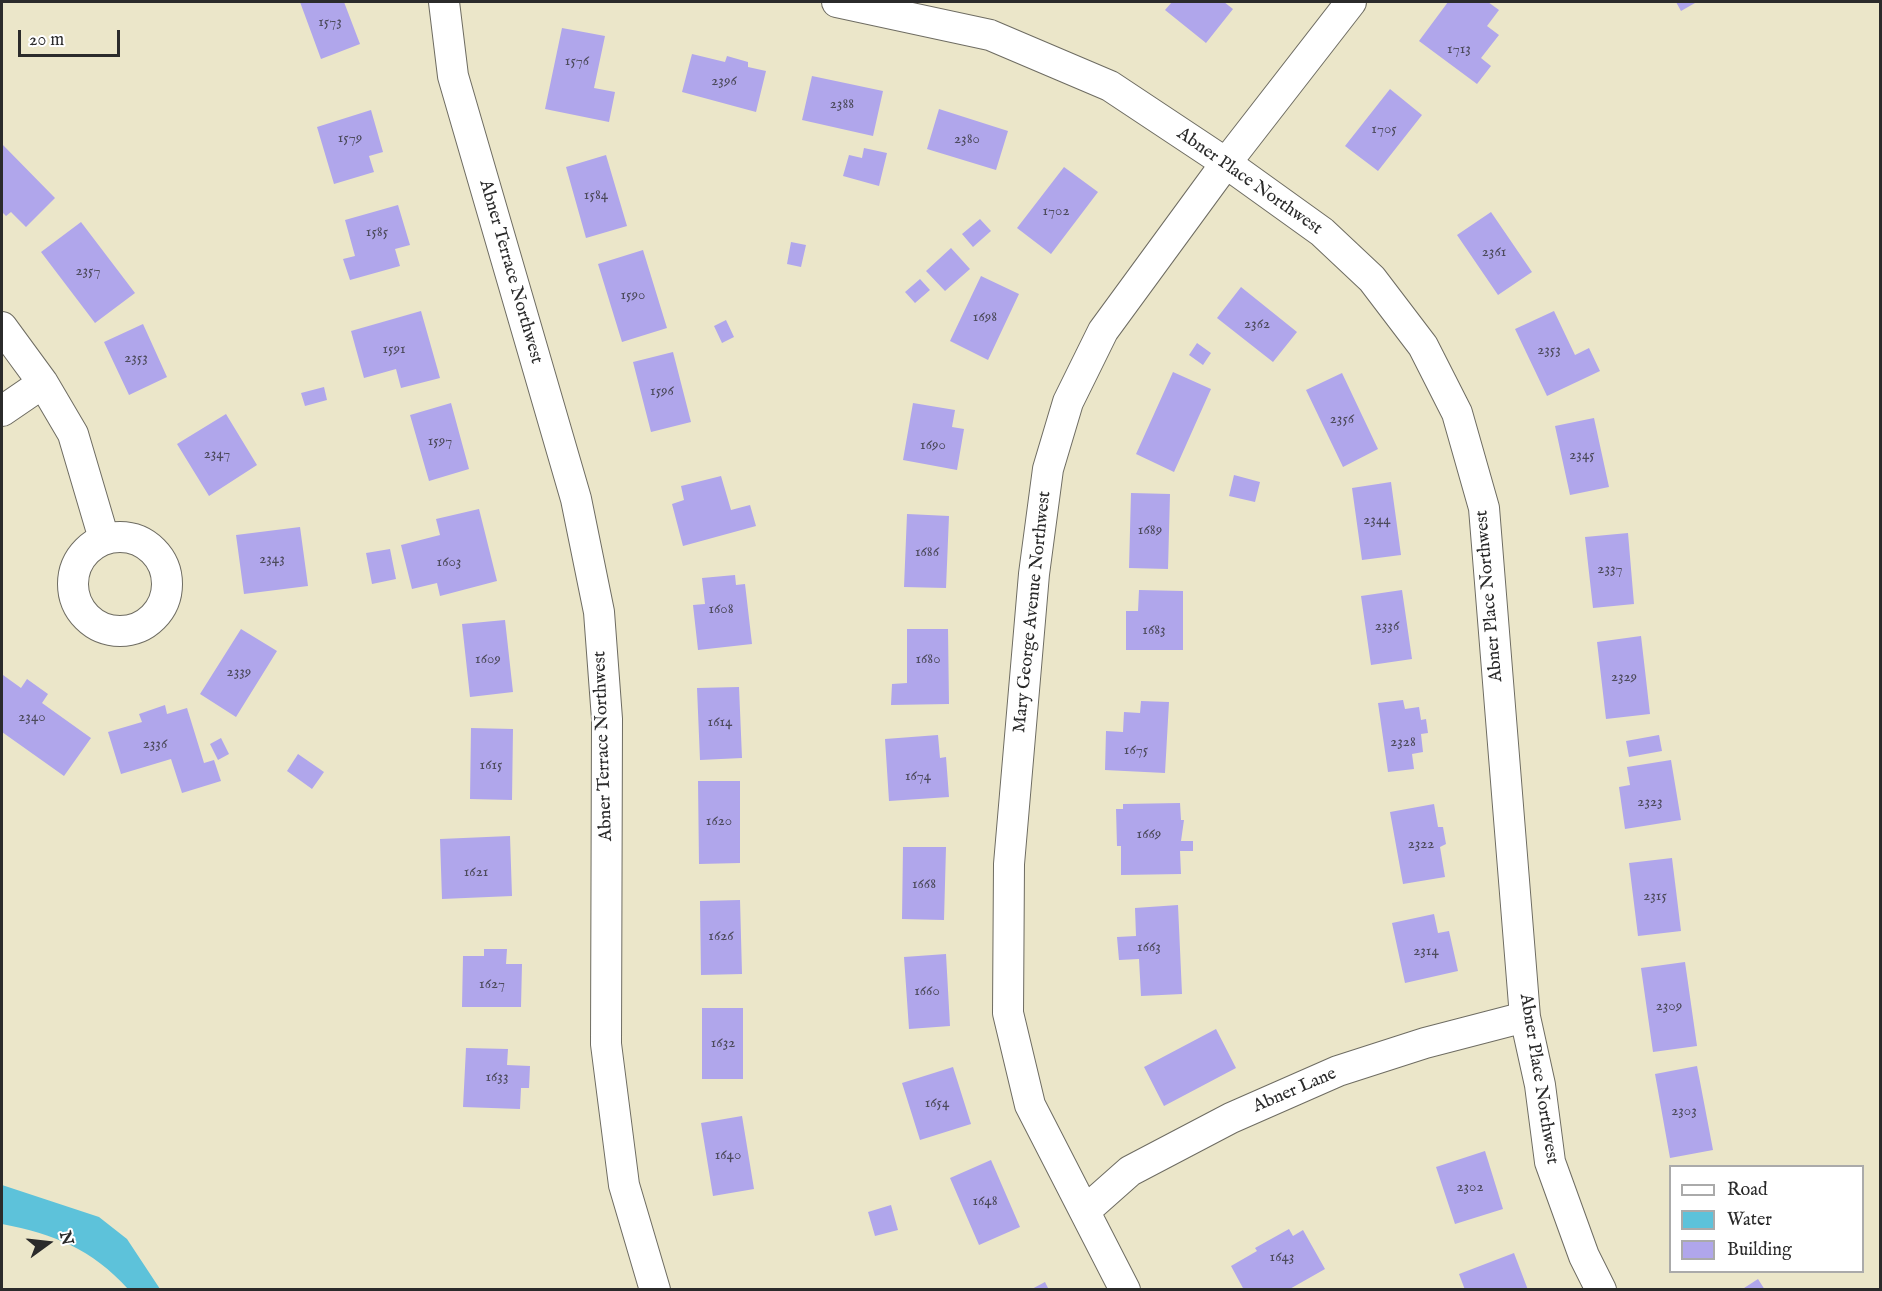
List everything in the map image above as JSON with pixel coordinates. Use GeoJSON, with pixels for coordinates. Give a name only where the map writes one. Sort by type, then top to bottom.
{"type":"FeatureCollection","features":[{"type":"Feature","properties":{"kind":"street","name":"Abner Terrace Northwest"},"geometry":{"type":"LineString","coordinates":[[444,2],[453,76],[576,500],[599,612],[607,719],[606,1044],[624,1185],[655,1290]]}},
{"type":"Feature","properties":{"kind":"street","name":"Abner Place Northwest"},"geometry":{"type":"LineString","coordinates":[[837,2],[990,35],[1110,86],[1226,162],[1322,232],[1372,279],[1423,346],[1457,413],[1484,508],[1525,1017],[1540,1085],[1550,1162],[1584,1256],[1601,1290]]}},
{"type":"Feature","properties":{"kind":"street","name":"Mary George Avenue Northwest"},"geometry":{"type":"LineString","coordinates":[[1125,1290],[1086,1210],[1030,1105],[1008,1013],[1009,864],[1034,574],[1048,469],[1068,402],[1102,331],[1226,162],[1351,2]]}},
{"type":"Feature","properties":{"kind":"street"},"geometry":{"type":"LineString","coordinates":[[2,327],[43,383],[73,434],[104,539]]}},
{"type":"Feature","properties":{"kind":"street"},"geometry":{"type":"LineString","coordinates":[[2,411],[43,383]]}},
{"type":"Feature","properties":{"kind":"street","name":"Abner Lane"},"geometry":{"type":"LineString","coordinates":[[1086,1210],[1130,1171],[1242,1113],[1338,1071],[1425,1043],[1525,1017]]}},
{"type":"Feature","properties":{"kind":"water"},"geometry":{"type":"Polygon","coordinates":[[[2,1185],[99,1217],[127,1239],[160,1289],[128,1289],[100,1263],[71,1245],[39,1233],[2,1224],[2,1185]]]}},
{"type":"Feature","properties":{"kind":"building"},"geometry":{"type":"Polygon","coordinates":[[[300,2],[344,2],[360,44],[321,59],[300,2]]]}},
{"type":"Feature","properties":{"kind":"building"},"geometry":{"type":"Polygon","coordinates":[[[1172,2],[1224,2],[1233,9],[1206,43],[1165,10],[1172,2]]]}},
{"type":"Feature","properties":{"kind":"building"},"geometry":{"type":"Polygon","coordinates":[[[1448,2],[1488,2],[1499,10],[1487,26],[1499,35],[1481,58],[1491,66],[1477,84],[1419,41],[1448,2]]]}},
{"type":"Feature","properties":{"kind":"building"},"geometry":{"type":"Polygon","coordinates":[[[1676,2],[1694,2],[1695,3],[1681,11],[1676,2]]]}},
{"type":"Feature","properties":{"kind":"building"},"geometry":{"type":"Polygon","coordinates":[[[562,28],[605,36],[594,88],[615,92],[609,122],[545,109],[562,28]]]}},
{"type":"Feature","properties":{"kind":"building"},"geometry":{"type":"Polygon","coordinates":[[[692,54],[725,62],[727,56],[748,62],[748,67],[766,71],[756,112],[682,92],[692,54]]]}},
{"type":"Feature","properties":{"kind":"building"},"geometry":{"type":"Polygon","coordinates":[[[812,76],[883,91],[873,136],[802,120],[812,76]]]}},
{"type":"Feature","properties":{"kind":"building"},"geometry":{"type":"Polygon","coordinates":[[[1390,89],[1422,115],[1378,171],[1345,146],[1390,89]]]}},
{"type":"Feature","properties":{"kind":"building"},"geometry":{"type":"Polygon","coordinates":[[[939,109],[1008,131],[996,170],[927,149],[939,109]]]}},
{"type":"Feature","properties":{"kind":"building"},"geometry":{"type":"Polygon","coordinates":[[[371,110],[383,152],[369,156],[374,172],[334,184],[317,127],[371,110]]]}},
{"type":"Feature","properties":{"kind":"building"},"geometry":{"type":"Polygon","coordinates":[[[2,144],[55,198],[26,227],[11,212],[6,216],[2,212],[2,144]]]}},
{"type":"Feature","properties":{"kind":"building"},"geometry":{"type":"Polygon","coordinates":[[[864,148],[887,153],[879,186],[843,176],[849,155],[862,158],[864,148]]]}},
{"type":"Feature","properties":{"kind":"building"},"geometry":{"type":"Polygon","coordinates":[[[606,155],[627,226],[586,238],[566,167],[606,155]]]}},
{"type":"Feature","properties":{"kind":"building"},"geometry":{"type":"Polygon","coordinates":[[[1064,167],[1098,192],[1051,254],[1017,228],[1064,167]]]}},
{"type":"Feature","properties":{"kind":"building"},"geometry":{"type":"Polygon","coordinates":[[[398,205],[410,245],[395,249],[400,266],[350,280],[343,259],[355,256],[345,220],[398,205]]]}},
{"type":"Feature","properties":{"kind":"building"},"geometry":{"type":"Polygon","coordinates":[[[1491,212],[1532,272],[1498,295],[1457,235],[1491,212]]]}},
{"type":"Feature","properties":{"kind":"building"},"geometry":{"type":"Polygon","coordinates":[[[980,219],[991,231],[973,247],[962,234],[980,219]]]}},
{"type":"Feature","properties":{"kind":"building"},"geometry":{"type":"Polygon","coordinates":[[[81,222],[135,293],[95,323],[41,252],[81,222]]]}},
{"type":"Feature","properties":{"kind":"building"},"geometry":{"type":"Polygon","coordinates":[[[791,242],[806,245],[801,267],[787,264],[791,242]]]}},
{"type":"Feature","properties":{"kind":"building"},"geometry":{"type":"Polygon","coordinates":[[[951,248],[970,269],[945,291],[926,271],[951,248]]]}},
{"type":"Feature","properties":{"kind":"building"},"geometry":{"type":"Polygon","coordinates":[[[643,250],[667,328],[622,342],[598,264],[643,250]]]}},
{"type":"Feature","properties":{"kind":"building"},"geometry":{"type":"Polygon","coordinates":[[[981,276],[1019,294],[988,360],[950,341],[981,276]]]}},
{"type":"Feature","properties":{"kind":"building"},"geometry":{"type":"Polygon","coordinates":[[[920,279],[930,290],[915,303],[905,292],[920,279]]]}},
{"type":"Feature","properties":{"kind":"building"},"geometry":{"type":"Polygon","coordinates":[[[1241,287],[1297,332],[1273,362],[1217,318],[1241,287]]]}},
{"type":"Feature","properties":{"kind":"building"},"geometry":{"type":"Polygon","coordinates":[[[421,311],[440,378],[401,388],[396,369],[364,378],[351,331],[421,311]]]}},
{"type":"Feature","properties":{"kind":"building"},"geometry":{"type":"Polygon","coordinates":[[[1554,311],[1575,355],[1589,348],[1600,371],[1547,396],[1515,329],[1554,311]]]}},
{"type":"Feature","properties":{"kind":"building"},"geometry":{"type":"Polygon","coordinates":[[[726,320],[734,337],[722,343],[714,326],[726,320]]]}},
{"type":"Feature","properties":{"kind":"building"},"geometry":{"type":"Polygon","coordinates":[[[143,324],[167,377],[129,395],[104,342],[143,324]]]}},
{"type":"Feature","properties":{"kind":"building"},"geometry":{"type":"Polygon","coordinates":[[[1197,343],[1211,353],[1203,365],[1189,355],[1197,343]]]}},
{"type":"Feature","properties":{"kind":"building"},"geometry":{"type":"Polygon","coordinates":[[[673,352],[691,422],[651,432],[633,362],[673,352]]]}},
{"type":"Feature","properties":{"kind":"building"},"geometry":{"type":"Polygon","coordinates":[[[1173,372],[1211,389],[1174,472],[1136,454],[1173,372]]]}},
{"type":"Feature","properties":{"kind":"building"},"geometry":{"type":"Polygon","coordinates":[[[1342,373],[1378,449],[1343,467],[1306,390],[1342,373]]]}},
{"type":"Feature","properties":{"kind":"building"},"geometry":{"type":"Polygon","coordinates":[[[324,387],[327,400],[305,406],[301,393],[324,387]]]}},
{"type":"Feature","properties":{"kind":"building"},"geometry":{"type":"Polygon","coordinates":[[[451,403],[469,469],[429,481],[410,415],[451,403]]]}},
{"type":"Feature","properties":{"kind":"building"},"geometry":{"type":"Polygon","coordinates":[[[913,403],[955,410],[952,427],[964,429],[957,470],[903,460],[913,403]]]}},
{"type":"Feature","properties":{"kind":"building"},"geometry":{"type":"Polygon","coordinates":[[[226,414],[257,465],[209,496],[177,444],[226,414]]]}},
{"type":"Feature","properties":{"kind":"building"},"geometry":{"type":"Polygon","coordinates":[[[1594,418],[1609,487],[1570,495],[1555,426],[1594,418]]]}},
{"type":"Feature","properties":{"kind":"building"},"geometry":{"type":"Polygon","coordinates":[[[1234,475],[1260,482],[1255,502],[1229,496],[1234,475]]]}},
{"type":"Feature","properties":{"kind":"building"},"geometry":{"type":"Polygon","coordinates":[[[721,476],[731,510],[750,505],[756,526],[683,546],[672,504],[684,500],[681,486],[721,476]]]}},
{"type":"Feature","properties":{"kind":"building"},"geometry":{"type":"Polygon","coordinates":[[[1391,482],[1401,555],[1362,560],[1352,488],[1391,482]]]}},
{"type":"Feature","properties":{"kind":"building"},"geometry":{"type":"Polygon","coordinates":[[[1131,493],[1170,494],[1168,569],[1129,568],[1131,493]]]}},
{"type":"Feature","properties":{"kind":"building"},"geometry":{"type":"Polygon","coordinates":[[[479,509],[497,581],[440,596],[437,583],[412,589],[401,545],[440,535],[436,519],[479,509]]]}},
{"type":"Feature","properties":{"kind":"building"},"geometry":{"type":"Polygon","coordinates":[[[907,514],[949,516],[946,588],[904,587],[907,514]]]}},
{"type":"Feature","properties":{"kind":"building"},"geometry":{"type":"Polygon","coordinates":[[[300,527],[308,586],[244,594],[236,535],[300,527]]]}},
{"type":"Feature","properties":{"kind":"building"},"geometry":{"type":"Polygon","coordinates":[[[1628,533],[1634,604],[1593,608],[1585,537],[1628,533]]]}},
{"type":"Feature","properties":{"kind":"building"},"geometry":{"type":"Polygon","coordinates":[[[390,549],[396,579],[372,584],[366,553],[390,549]]]}},
{"type":"Feature","properties":{"kind":"building"},"geometry":{"type":"Polygon","coordinates":[[[735,575],[736,585],[745,584],[752,644],[698,650],[693,605],[705,604],[702,578],[735,575]]]}},
{"type":"Feature","properties":{"kind":"building"},"geometry":{"type":"Polygon","coordinates":[[[1139,590],[1183,591],[1183,650],[1126,650],[1126,611],[1138,611],[1139,590]]]}},
{"type":"Feature","properties":{"kind":"building"},"geometry":{"type":"Polygon","coordinates":[[[1402,590],[1412,659],[1371,665],[1361,596],[1402,590]]]}},
{"type":"Feature","properties":{"kind":"building"},"geometry":{"type":"Polygon","coordinates":[[[505,620],[513,692],[470,697],[462,624],[505,620]]]}},
{"type":"Feature","properties":{"kind":"building"},"geometry":{"type":"Polygon","coordinates":[[[241,629],[277,651],[236,717],[200,694],[241,629]]]}},
{"type":"Feature","properties":{"kind":"building"},"geometry":{"type":"Polygon","coordinates":[[[907,629],[948,629],[949,704],[891,705],[892,684],[907,683],[907,629]]]}},
{"type":"Feature","properties":{"kind":"building"},"geometry":{"type":"Polygon","coordinates":[[[1641,636],[1650,714],[1606,719],[1597,642],[1641,636]]]}},
{"type":"Feature","properties":{"kind":"building"},"geometry":{"type":"Polygon","coordinates":[[[3,675],[21,688],[27,679],[48,694],[42,703],[91,738],[64,776],[2,732],[3,675]]]}},
{"type":"Feature","properties":{"kind":"building"},"geometry":{"type":"Polygon","coordinates":[[[739,687],[742,758],[700,760],[697,688],[739,687]]]}},
{"type":"Feature","properties":{"kind":"building"},"geometry":{"type":"Polygon","coordinates":[[[1403,700],[1405,709],[1419,707],[1421,720],[1426,719],[1428,733],[1421,734],[1423,752],[1412,754],[1414,769],[1388,772],[1378,703],[1403,700]]]}},
{"type":"Feature","properties":{"kind":"building"},"geometry":{"type":"Polygon","coordinates":[[[1141,701],[1169,702],[1165,773],[1105,770],[1106,731],[1123,732],[1124,712],[1140,713],[1141,701]]]}},
{"type":"Feature","properties":{"kind":"building"},"geometry":{"type":"Polygon","coordinates":[[[165,705],[167,714],[187,708],[204,763],[214,760],[221,781],[182,793],[171,759],[121,774],[108,732],[142,722],[139,714],[165,705]]]}},
{"type":"Feature","properties":{"kind":"building"},"geometry":{"type":"Polygon","coordinates":[[[471,728],[513,729],[512,800],[470,799],[471,728]]]}},
{"type":"Feature","properties":{"kind":"building"},"geometry":{"type":"Polygon","coordinates":[[[938,735],[940,758],[946,757],[949,797],[889,801],[885,739],[938,735]]]}},
{"type":"Feature","properties":{"kind":"building"},"geometry":{"type":"Polygon","coordinates":[[[1659,735],[1662,751],[1629,757],[1626,741],[1659,735]]]}},
{"type":"Feature","properties":{"kind":"building"},"geometry":{"type":"Polygon","coordinates":[[[221,738],[229,754],[218,760],[210,744],[221,738]]]}},
{"type":"Feature","properties":{"kind":"building"},"geometry":{"type":"Polygon","coordinates":[[[298,754],[324,772],[312,789],[287,771],[298,754]]]}},
{"type":"Feature","properties":{"kind":"building"},"geometry":{"type":"Polygon","coordinates":[[[1671,760],[1681,820],[1625,829],[1619,787],[1630,785],[1627,767],[1671,760]]]}},
{"type":"Feature","properties":{"kind":"building"},"geometry":{"type":"Polygon","coordinates":[[[698,781],[740,781],[740,863],[699,864],[698,781]]]}},
{"type":"Feature","properties":{"kind":"building"},"geometry":{"type":"Polygon","coordinates":[[[1180,803],[1181,820],[1184,820],[1181,841],[1193,841],[1193,851],[1180,851],[1181,874],[1121,875],[1121,846],[1117,846],[1116,809],[1123,809],[1123,804],[1180,803]]]}},
{"type":"Feature","properties":{"kind":"building"},"geometry":{"type":"Polygon","coordinates":[[[1434,804],[1438,827],[1443,827],[1446,844],[1440,847],[1445,877],[1403,884],[1390,812],[1434,804]]]}},
{"type":"Feature","properties":{"kind":"building"},"geometry":{"type":"Polygon","coordinates":[[[510,836],[512,896],[442,899],[440,839],[510,836]]]}},
{"type":"Feature","properties":{"kind":"building"},"geometry":{"type":"Polygon","coordinates":[[[903,847],[946,847],[944,920],[902,919],[903,847]]]}},
{"type":"Feature","properties":{"kind":"building"},"geometry":{"type":"Polygon","coordinates":[[[1672,858],[1681,931],[1638,936],[1629,863],[1672,858]]]}},
{"type":"Feature","properties":{"kind":"building"},"geometry":{"type":"Polygon","coordinates":[[[740,900],[742,974],[701,975],[700,901],[740,900]]]}},
{"type":"Feature","properties":{"kind":"building"},"geometry":{"type":"Polygon","coordinates":[[[1178,905],[1182,994],[1141,996],[1139,959],[1119,960],[1117,937],[1136,936],[1135,908],[1178,905]]]}},
{"type":"Feature","properties":{"kind":"building"},"geometry":{"type":"Polygon","coordinates":[[[1434,914],[1438,933],[1449,931],[1458,971],[1405,983],[1392,923],[1434,914]]]}},
{"type":"Feature","properties":{"kind":"building"},"geometry":{"type":"Polygon","coordinates":[[[484,949],[507,949],[506,964],[522,964],[521,1007],[462,1007],[463,956],[484,956],[484,949]]]}},
{"type":"Feature","properties":{"kind":"building"},"geometry":{"type":"Polygon","coordinates":[[[946,954],[950,1026],[909,1029],[904,957],[946,954]]]}},
{"type":"Feature","properties":{"kind":"building"},"geometry":{"type":"Polygon","coordinates":[[[1685,962],[1697,1046],[1653,1052],[1641,968],[1685,962]]]}},
{"type":"Feature","properties":{"kind":"building"},"geometry":{"type":"Polygon","coordinates":[[[702,1008],[743,1008],[743,1079],[702,1079],[702,1008]]]}},
{"type":"Feature","properties":{"kind":"building"},"geometry":{"type":"Polygon","coordinates":[[[1216,1029],[1236,1068],[1164,1106],[1144,1067],[1216,1029]]]}},
{"type":"Feature","properties":{"kind":"building"},"geometry":{"type":"Polygon","coordinates":[[[466,1048],[508,1049],[507,1065],[530,1066],[529,1088],[521,1088],[520,1109],[463,1107],[466,1048]]]}},
{"type":"Feature","properties":{"kind":"building"},"geometry":{"type":"Polygon","coordinates":[[[1697,1066],[1713,1150],[1670,1158],[1655,1074],[1697,1066]]]}},
{"type":"Feature","properties":{"kind":"building"},"geometry":{"type":"Polygon","coordinates":[[[953,1067],[971,1124],[920,1140],[902,1083],[953,1067]]]}},
{"type":"Feature","properties":{"kind":"building"},"geometry":{"type":"Polygon","coordinates":[[[742,1116],[754,1189],[713,1196],[701,1123],[742,1116]]]}},
{"type":"Feature","properties":{"kind":"building"},"geometry":{"type":"Polygon","coordinates":[[[1485,1151],[1503,1209],[1455,1224],[1436,1167],[1485,1151]]]}},
{"type":"Feature","properties":{"kind":"building"},"geometry":{"type":"Polygon","coordinates":[[[991,1160],[1020,1227],[979,1245],[950,1178],[991,1160]]]}},
{"type":"Feature","properties":{"kind":"building"},"geometry":{"type":"Polygon","coordinates":[[[891,1205],[898,1230],[875,1236],[868,1212],[891,1205]]]}},
{"type":"Feature","properties":{"kind":"building"},"geometry":{"type":"Polygon","coordinates":[[[1289,1229],[1293,1236],[1303,1230],[1325,1269],[1288,1290],[1244,1290],[1231,1266],[1257,1251],[1255,1248],[1289,1229]]]}},
{"type":"Feature","properties":{"kind":"building"},"geometry":{"type":"Polygon","coordinates":[[[1514,1253],[1528,1290],[1465,1290],[1459,1274],[1514,1253]]]}},
{"type":"Feature","properties":{"kind":"building"},"geometry":{"type":"Polygon","coordinates":[[[1758,1279],[1765,1290],[1741,1290],[1758,1279]]]}},
{"type":"Feature","properties":{"kind":"building"},"geometry":{"type":"Polygon","coordinates":[[[1045,1282],[1049,1290],[1030,1290],[1045,1282]]]}}]}
